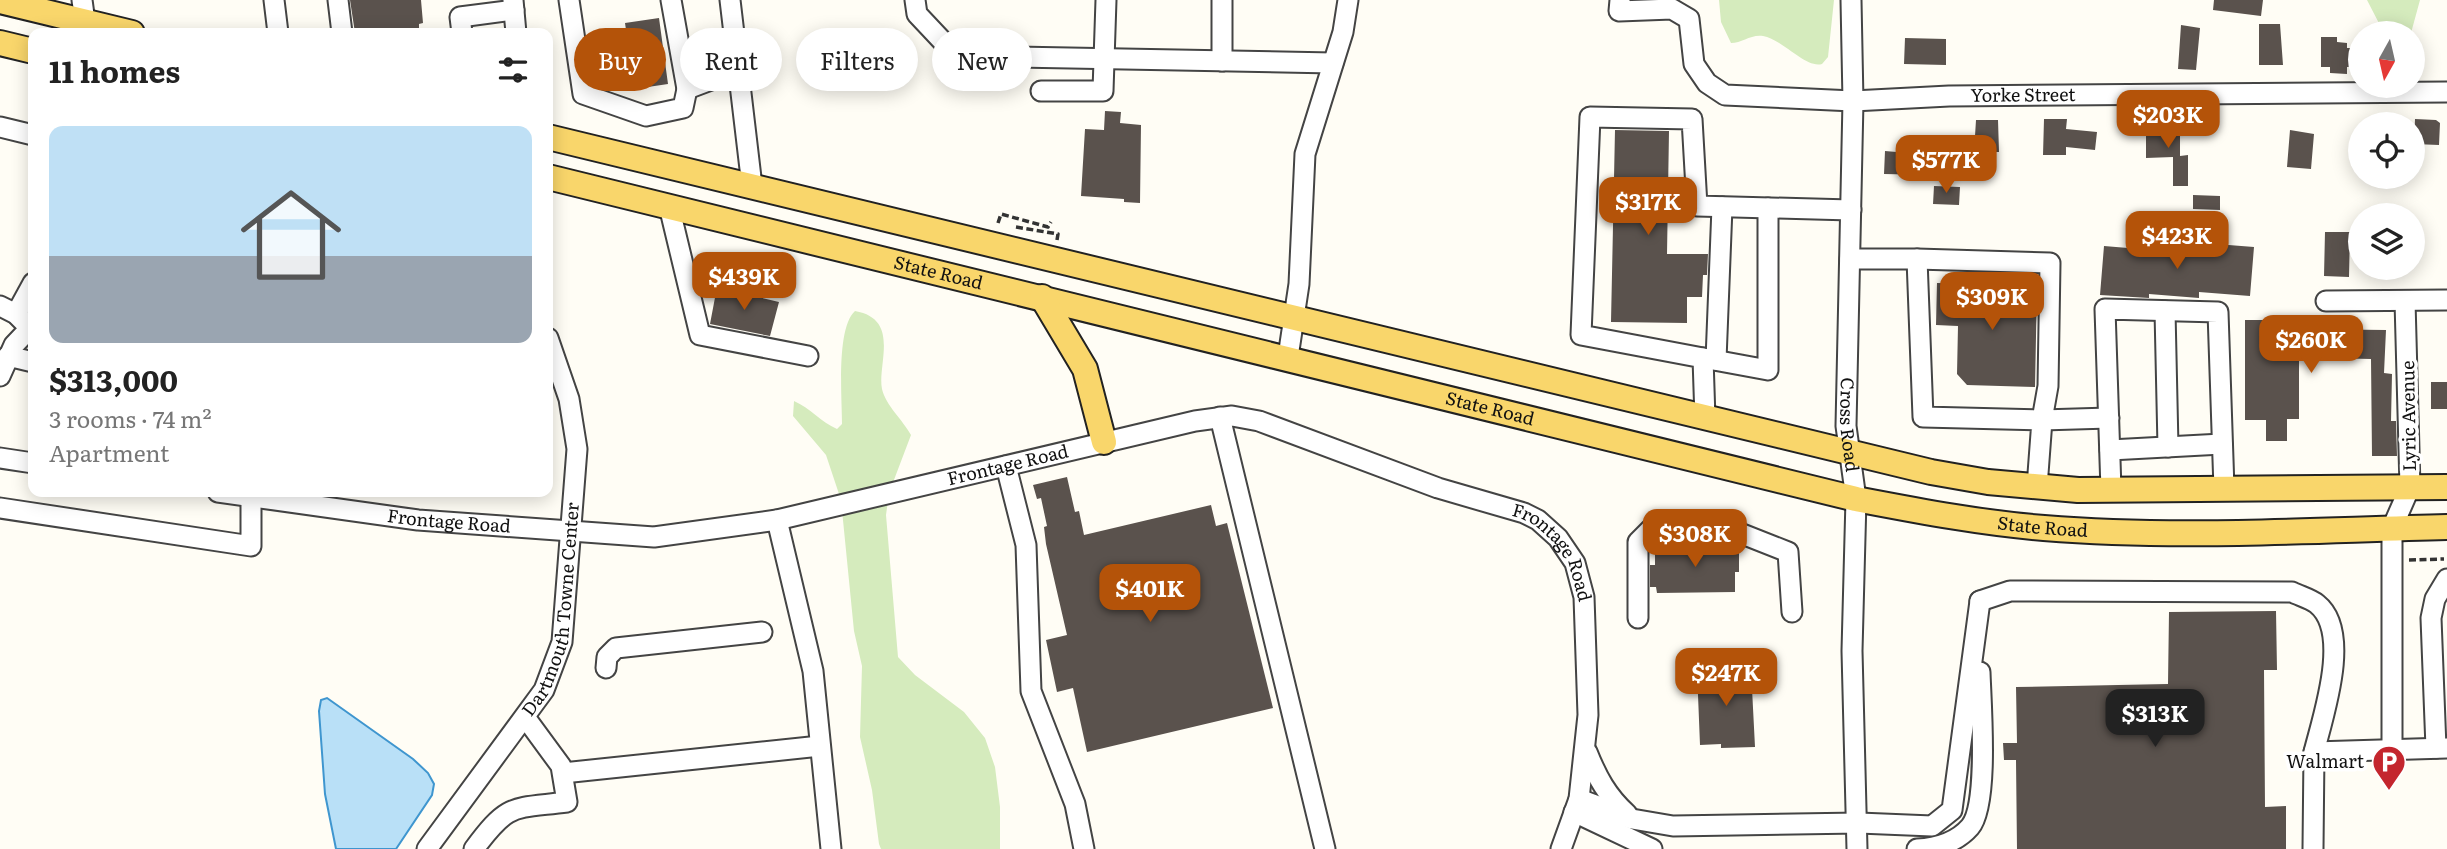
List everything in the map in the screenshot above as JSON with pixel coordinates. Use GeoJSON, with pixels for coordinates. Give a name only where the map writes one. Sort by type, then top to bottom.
{"type":"FeatureCollection","features":[{"type":"Feature","properties":{"kind":"main road"},"geometry":{"type":"LineString","coordinates":[[0,1],[83,11],[121,28]]}},
{"type":"Feature","properties":{"kind":"main road"},"geometry":{"type":"LineString","coordinates":[[0,43],[28,50]]}},
{"type":"Feature","properties":{"kind":"main road"},"geometry":{"type":"LineString","coordinates":[[553,138],[1848,454],[1988,482],[2111,490],[2447,487]]}},
{"type":"Feature","properties":{"kind":"main road","name":"State Road"},"geometry":{"type":"LineString","coordinates":[[553,178],[1856,499],[1973,520],[2079,531],[2275,532],[2447,527]]}},
{"type":"Feature","properties":{"kind":"main road"},"geometry":{"type":"LineString","coordinates":[[1042,297],[1085,369],[1104,442]]}},
{"type":"Feature","properties":{"kind":"street"},"geometry":{"type":"LineString","coordinates":[[274,0],[277,28]]}},
{"type":"Feature","properties":{"kind":"street"},"geometry":{"type":"LineString","coordinates":[[338,0],[341,28]]}},
{"type":"Feature","properties":{"kind":"street"},"geometry":{"type":"LineString","coordinates":[[569,0],[583,94],[646,116],[683,108],[687,91]]}},
{"type":"Feature","properties":{"kind":"street"},"geometry":{"type":"LineString","coordinates":[[671,0],[680,50]]}},
{"type":"Feature","properties":{"kind":"street"},"geometry":{"type":"LineString","coordinates":[[730,0],[734,28]]}},
{"type":"Feature","properties":{"kind":"street"},"geometry":{"type":"LineString","coordinates":[[915,0],[917,14],[949,48],[1012,57],[1333,64]]}},
{"type":"Feature","properties":{"kind":"street"},"geometry":{"type":"LineString","coordinates":[[1041,91],[1103,91],[1106,0]]}},
{"type":"Feature","properties":{"kind":"street"},"geometry":{"type":"LineString","coordinates":[[1222,0],[1222,61]]}},
{"type":"Feature","properties":{"kind":"street"},"geometry":{"type":"LineString","coordinates":[[1288,357],[1295,318],[1306,154],[1333,64],[1348,0]]}},
{"type":"Feature","properties":{"kind":"street"},"geometry":{"type":"LineString","coordinates":[[1620,0],[1619,11],[1663,5]]}},
{"type":"Feature","properties":{"kind":"street","name":"Cross Road"},"geometry":{"type":"LineString","coordinates":[[1851,0],[1853,101],[1846,426],[1856,499],[1852,651],[1857,849]]}},
{"type":"Feature","properties":{"kind":"street"},"geometry":{"type":"LineString","coordinates":[[461,28],[460,17],[513,5],[515,28]]}},
{"type":"Feature","properties":{"kind":"street","name":"Yorke Street"},"geometry":{"type":"LineString","coordinates":[[1663,5],[1689,19],[1694,64],[1707,83],[1725,95],[1853,101],[1949,96],[2447,92]]}},
{"type":"Feature","properties":{"kind":"street"},"geometry":{"type":"LineString","coordinates":[[742,91],[752,186]]}},
{"type":"Feature","properties":{"kind":"street"},"geometry":{"type":"LineString","coordinates":[[1768,208],[1768,370],[1581,335],[1590,117],[1692,119],[1697,206],[1851,210]]}},
{"type":"Feature","properties":{"kind":"street"},"geometry":{"type":"LineString","coordinates":[[0,127],[28,134]]}},
{"type":"Feature","properties":{"kind":"street"},"geometry":{"type":"LineString","coordinates":[[668,206],[701,335],[808,356]]}},
{"type":"Feature","properties":{"kind":"street"},"geometry":{"type":"LineString","coordinates":[[1704,419],[1722,207]]}},
{"type":"Feature","properties":{"kind":"street"},"geometry":{"type":"LineString","coordinates":[[1850,259],[2050,263],[2048,386],[2042,420],[2037,487]]}},
{"type":"Feature","properties":{"kind":"street"},"geometry":{"type":"LineString","coordinates":[[1917,259],[1923,417],[2042,420],[2109,418]]}},
{"type":"Feature","properties":{"kind":"street"},"geometry":{"type":"LineString","coordinates":[[0,376],[28,296]]}},
{"type":"Feature","properties":{"kind":"street"},"geometry":{"type":"LineString","coordinates":[[2326,301],[2447,300]]}},
{"type":"Feature","properties":{"kind":"street","name":"Lyric Avenue"},"geometry":{"type":"LineString","coordinates":[[2392,528],[2410,487],[2405,301]]}},
{"type":"Feature","properties":{"kind":"street"},"geometry":{"type":"LineString","coordinates":[[2111,490],[2105,309],[2218,312],[2224,489]]}},
{"type":"Feature","properties":{"kind":"street"},"geometry":{"type":"LineString","coordinates":[[2165,311],[2168,447]]}},
{"type":"Feature","properties":{"kind":"street","name":"Dartmouth Towne Center"},"geometry":{"type":"LineString","coordinates":[[427,849],[544,690],[562,642],[572,533],[576,433],[569,399],[553,353]]}},
{"type":"Feature","properties":{"kind":"street"},"geometry":{"type":"LineString","coordinates":[[8,356],[28,361]]}},
{"type":"Feature","properties":{"kind":"street"},"geometry":{"type":"LineString","coordinates":[[1220,417],[1325,849]]}},
{"type":"Feature","properties":{"kind":"street","name":"Frontage Road"},"geometry":{"type":"LineString","coordinates":[[251,497],[381,516],[572,533],[654,537],[777,520],[1220,417],[1259,421],[1438,488],[1524,513],[1549,528],[1575,563],[1584,597],[1586,751]]}},
{"type":"Feature","properties":{"kind":"street"},"geometry":{"type":"LineString","coordinates":[[2110,450],[2222,444]]}},
{"type":"Feature","properties":{"kind":"street"},"geometry":{"type":"LineString","coordinates":[[0,458],[28,462]]}},
{"type":"Feature","properties":{"kind":"street"},"geometry":{"type":"LineString","coordinates":[[1006,466],[1026,545],[1031,691],[1075,804],[1084,849]]}},
{"type":"Feature","properties":{"kind":"street"},"geometry":{"type":"LineString","coordinates":[[0,508],[251,546],[251,497]]}},
{"type":"Feature","properties":{"kind":"street"},"geometry":{"type":"LineString","coordinates":[[777,520],[813,671],[831,849]]}},
{"type":"Feature","properties":{"kind":"street"},"geometry":{"type":"LineString","coordinates":[[1638,618],[1638,542],[1654,526],[1717,524],[1788,552],[1792,612]]}},
{"type":"Feature","properties":{"kind":"street"},"geometry":{"type":"LineString","coordinates":[[2392,528],[2392,751]]}},
{"type":"Feature","properties":{"kind":"street"},"geometry":{"type":"LineString","coordinates":[[2315,752],[2441,748],[2431,618],[2435,599],[2447,579]]}},
{"type":"Feature","properties":{"kind":"street"},"geometry":{"type":"LineString","coordinates":[[1980,601],[2010,591],[2292,592],[2318,604],[2328,620],[2334,664],[2315,752],[2313,849]]}},
{"type":"Feature","properties":{"kind":"street"},"geometry":{"type":"LineString","coordinates":[[1577,805],[1673,827],[1858,823],[1932,826],[1952,810],[1980,601]]}},
{"type":"Feature","properties":{"kind":"street"},"geometry":{"type":"LineString","coordinates":[[1917,849],[1941,847],[1971,826],[1982,795],[1980,601]]}},
{"type":"Feature","properties":{"kind":"street"},"geometry":{"type":"LineString","coordinates":[[606,668],[607,657],[616,648],[762,632]]}},
{"type":"Feature","properties":{"kind":"street"},"geometry":{"type":"LineString","coordinates":[[474,849],[503,814],[515,809],[567,802],[563,774],[554,753],[525,717]]}},
{"type":"Feature","properties":{"kind":"street"},"geometry":{"type":"LineString","coordinates":[[563,774],[820,746]]}},
{"type":"Feature","properties":{"kind":"street"},"geometry":{"type":"LineString","coordinates":[[1561,849],[1577,805],[1586,751]]}},
{"type":"Feature","properties":{"kind":"street"},"geometry":{"type":"LineString","coordinates":[[1586,751],[1597,778],[1611,800],[1632,818]]}},
{"type":"Feature","properties":{"kind":"street"},"geometry":{"type":"LineString","coordinates":[[1577,805],[1652,849]]}},
{"type":"Feature","properties":{"kind":"path"},"geometry":{"type":"LineString","coordinates":[[1001,224],[997,223],[1001,214],[1048,227],[1051,222]]}},
{"type":"Feature","properties":{"kind":"path"},"geometry":{"type":"LineString","coordinates":[[1013,226],[1058,234],[1056,242]]}},
{"type":"Feature","properties":{"kind":"path"},"geometry":{"type":"LineString","coordinates":[[2404,560],[2447,559]]}},
{"type":"Feature","properties":{"kind":"green space"},"geometry":{"type":"Polygon","coordinates":[[[1719,0],[1834,0],[1828,57],[1822,64],[1809,62],[1778,42],[1763,36],[1731,43],[1721,22],[1719,0]]]}},
{"type":"Feature","properties":{"kind":"green space"},"geometry":{"type":"Polygon","coordinates":[[[2367,0],[2420,0],[2414,21],[2378,21],[2367,0]]]}},
{"type":"Feature","properties":{"kind":"green space"},"geometry":{"type":"Polygon","coordinates":[[[855,311],[878,323],[884,344],[882,389],[887,401],[911,435],[889,493],[886,515],[898,657],[915,675],[964,712],[985,738],[995,767],[1000,807],[1000,849],[881,849],[879,844],[872,790],[860,737],[862,666],[854,631],[841,500],[826,455],[793,416],[794,401],[837,429],[842,424],[843,347],[849,320],[855,311]]]}},
{"type":"Feature","properties":{"kind":"water"},"geometry":{"type":"Polygon","coordinates":[[[327,698],[413,759],[428,773],[434,784],[432,795],[396,849],[336,849],[325,794],[319,711],[321,700],[327,698]]]}},
{"type":"Feature","properties":{"kind":"building"},"geometry":{"type":"Polygon","coordinates":[[[350,0],[421,0],[423,23],[419,24],[419,28],[354,28],[350,0]]]}},
{"type":"Feature","properties":{"kind":"building"},"geometry":{"type":"Polygon","coordinates":[[[2214,0],[2263,0],[2261,16],[2213,10],[2214,0]]]}},
{"type":"Feature","properties":{"kind":"building"},"geometry":{"type":"Polygon","coordinates":[[[659,18],[660,28],[626,28],[625,23],[659,18]]]}},
{"type":"Feature","properties":{"kind":"building"},"geometry":{"type":"Polygon","coordinates":[[[2259,24],[2280,24],[2283,65],[2259,65],[2259,24]]]}},
{"type":"Feature","properties":{"kind":"building"},"geometry":{"type":"Polygon","coordinates":[[[2181,25],[2200,28],[2196,70],[2178,69],[2181,25]]]}},
{"type":"Feature","properties":{"kind":"building"},"geometry":{"type":"Polygon","coordinates":[[[2321,37],[2337,37],[2337,42],[2347,43],[2347,74],[2330,73],[2330,67],[2321,67],[2321,37]]]}},
{"type":"Feature","properties":{"kind":"building"},"geometry":{"type":"Polygon","coordinates":[[[1905,38],[1946,39],[1946,65],[1904,64],[1905,38]]]}},
{"type":"Feature","properties":{"kind":"building"},"geometry":{"type":"Polygon","coordinates":[[[1105,111],[1121,112],[1120,123],[1141,125],[1140,203],[1081,196],[1085,129],[1104,130],[1105,111]]]}},
{"type":"Feature","properties":{"kind":"building"},"geometry":{"type":"Polygon","coordinates":[[[2044,119],[2067,119],[2066,129],[2097,132],[2095,150],[2066,147],[2066,155],[2043,155],[2044,119]]]}},
{"type":"Feature","properties":{"kind":"building"},"geometry":{"type":"Polygon","coordinates":[[[2425,119],[2440,123],[2439,145],[2425,144],[2425,119]]]}},
{"type":"Feature","properties":{"kind":"building"},"geometry":{"type":"Polygon","coordinates":[[[1976,120],[1998,120],[1999,152],[1974,152],[1976,120]]]}},
{"type":"Feature","properties":{"kind":"building"},"geometry":{"type":"Polygon","coordinates":[[[2146,125],[2180,125],[2180,156],[2188,155],[2188,186],[2173,186],[2173,157],[2146,158],[2146,125]]]}},
{"type":"Feature","properties":{"kind":"building"},"geometry":{"type":"Polygon","coordinates":[[[1615,130],[1669,131],[1667,254],[1708,254],[1702,297],[1687,297],[1687,323],[1611,322],[1615,130]]]}},
{"type":"Feature","properties":{"kind":"building"},"geometry":{"type":"Polygon","coordinates":[[[2290,130],[2314,134],[2311,169],[2287,167],[2290,130]]]}},
{"type":"Feature","properties":{"kind":"building"},"geometry":{"type":"Polygon","coordinates":[[[1885,151],[1931,155],[1931,175],[1884,174],[1885,151]]]}},
{"type":"Feature","properties":{"kind":"building"},"geometry":{"type":"Polygon","coordinates":[[[1934,186],[1960,187],[1959,205],[1933,204],[1934,186]]]}},
{"type":"Feature","properties":{"kind":"building"},"geometry":{"type":"Polygon","coordinates":[[[2193,195],[2220,196],[2220,210],[2193,209],[2193,195]]]}},
{"type":"Feature","properties":{"kind":"building"},"geometry":{"type":"Polygon","coordinates":[[[2325,232],[2348,232],[2348,277],[2324,276],[2325,232]]]}},
{"type":"Feature","properties":{"kind":"building"},"geometry":{"type":"Polygon","coordinates":[[[2203,243],[2254,247],[2250,296],[2199,292],[2199,298],[2149,294],[2149,298],[2100,295],[2104,246],[2152,250],[2153,245],[2203,249],[2203,243]]]}},
{"type":"Feature","properties":{"kind":"building"},"geometry":{"type":"Polygon","coordinates":[[[1937,283],[2037,285],[2035,387],[1967,385],[1957,374],[1958,326],[1936,325],[1937,283]]]}},
{"type":"Feature","properties":{"kind":"building"},"geometry":{"type":"Polygon","coordinates":[[[717,287],[779,302],[770,336],[710,324],[717,287]]]}},
{"type":"Feature","properties":{"kind":"building"},"geometry":{"type":"Polygon","coordinates":[[[2245,320],[2299,320],[2299,329],[2386,330],[2384,373],[2392,374],[2391,421],[2396,421],[2397,456],[2372,456],[2371,359],[2328,358],[2328,350],[2299,348],[2299,419],[2287,419],[2287,441],[2266,441],[2266,420],[2245,420],[2245,320]]]}},
{"type":"Feature","properties":{"kind":"building"},"geometry":{"type":"Polygon","coordinates":[[[2431,382],[2447,382],[2447,409],[2431,409],[2431,382]]]}},
{"type":"Feature","properties":{"kind":"building"},"geometry":{"type":"Polygon","coordinates":[[[1067,477],[1075,512],[1079,511],[1084,535],[1211,505],[1216,526],[1227,523],[1273,708],[1087,752],[1073,688],[1057,692],[1046,640],[1067,635],[1046,544],[1044,527],[1047,526],[1041,498],[1037,499],[1033,485],[1067,477]]]}},
{"type":"Feature","properties":{"kind":"building"},"geometry":{"type":"Polygon","coordinates":[[[1684,544],[1734,544],[1734,549],[1739,548],[1739,572],[1735,572],[1735,592],[1657,593],[1656,587],[1650,587],[1650,565],[1655,565],[1655,547],[1684,547],[1684,544]]]}},
{"type":"Feature","properties":{"kind":"building"},"geometry":{"type":"Polygon","coordinates":[[[2276,611],[2277,670],[2264,670],[2265,807],[2286,806],[2286,849],[2017,849],[2016,760],[2004,760],[2003,743],[2017,743],[2016,687],[2168,684],[2169,612],[2276,611]]]}},
{"type":"Feature","properties":{"kind":"building"},"geometry":{"type":"Polygon","coordinates":[[[1751,669],[1755,747],[1721,748],[1721,744],[1700,745],[1697,670],[1751,669]]]}},
{"type":"Feature","properties":{"kind":"place","name":"Walmart"},"geometry":{"type":"Point","coordinates":[2389,792]}}]}
